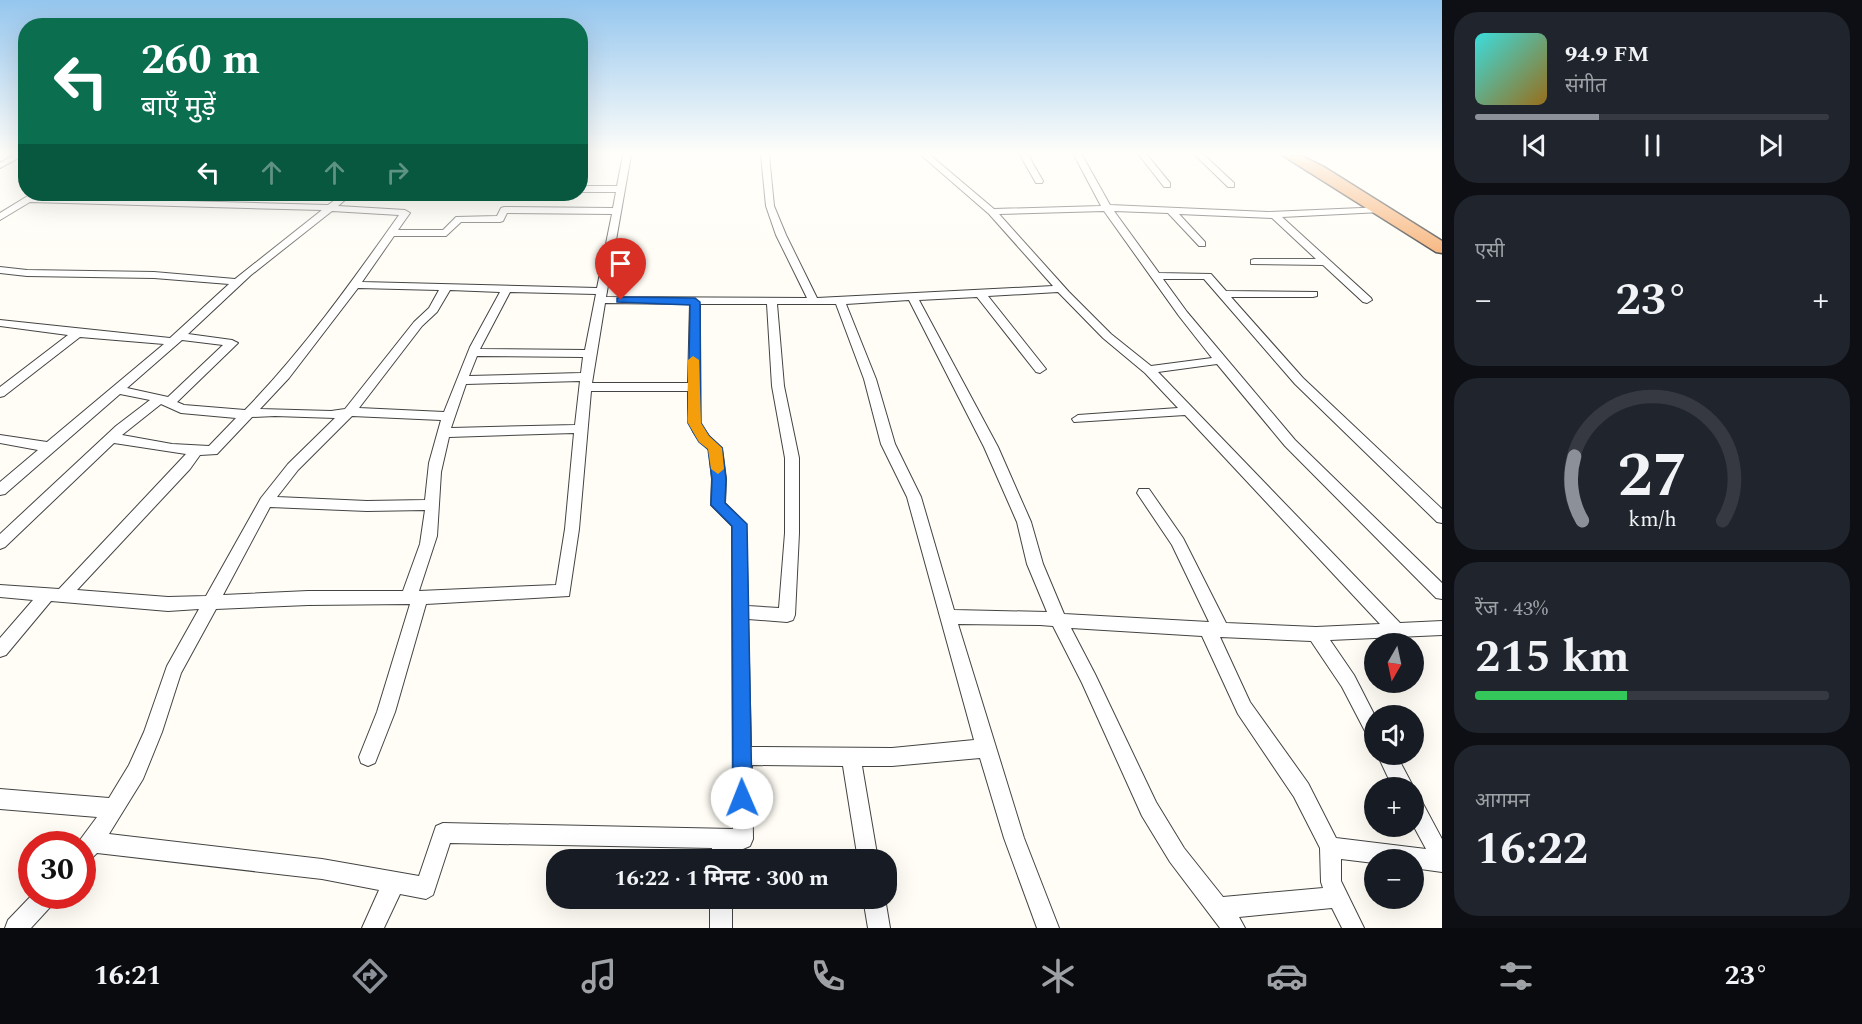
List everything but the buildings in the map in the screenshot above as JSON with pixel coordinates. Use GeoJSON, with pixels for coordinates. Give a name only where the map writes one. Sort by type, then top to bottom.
{"type":"FeatureCollection","features":[{"type":"Feature","properties":{"kind":"highway"},"geometry":{"type":"LineString","coordinates":[[1362,198],[1442,248]]}},
{"type":"Feature","properties":{"kind":"street"},"geometry":{"type":"LineString","coordinates":[[0,591],[168,604],[415,598],[563,591],[572,529],[586,382],[618,198]]}},
{"type":"Feature","properties":{"kind":"street"},"geometry":{"type":"LineString","coordinates":[[769,198],[781,235],[814,302]]}},
{"type":"Feature","properties":{"kind":"street"},"geometry":{"type":"LineString","coordinates":[[976,198],[992,212],[1060,289],[1107,336],[1149,370],[1396,630]]}},
{"type":"Feature","properties":{"kind":"street"},"geometry":{"type":"LineString","coordinates":[[1102,198],[1183,314],[1290,443],[1442,593]]}},
{"type":"Feature","properties":{"kind":"street"},"geometry":{"type":"LineString","coordinates":[[0,217],[26,201]]}},
{"type":"Feature","properties":{"kind":"street"},"geometry":{"type":"LineString","coordinates":[[106,201],[297,206],[405,213],[355,285],[285,375],[212,451],[195,452],[112,438]]}},
{"type":"Feature","properties":{"kind":"street"},"geometry":{"type":"LineString","coordinates":[[0,490],[176,339],[237,282],[338,201]]}},
{"type":"Feature","properties":{"kind":"street"},"geometry":{"type":"LineString","coordinates":[[992,212],[1107,208],[1273,214],[1381,210]]}},
{"type":"Feature","properties":{"kind":"street"},"geometry":{"type":"LineString","coordinates":[[392,233],[446,233],[459,219],[500,219],[504,210],[616,211]]}},
{"type":"Feature","properties":{"kind":"street"},"geometry":{"type":"LineString","coordinates":[[1171,211],[1202,244]]}},
{"type":"Feature","properties":{"kind":"street"},"geometry":{"type":"LineString","coordinates":[[1273,214],[1368,300]]}},
{"type":"Feature","properties":{"kind":"street"},"geometry":{"type":"LineString","coordinates":[[1254,262],[1327,262]]}},
{"type":"Feature","properties":{"kind":"street"},"geometry":{"type":"LineString","coordinates":[[0,270],[237,282]]}},
{"type":"Feature","properties":{"kind":"street"},"geometry":{"type":"LineString","coordinates":[[1156,276],[1207,276],[1299,381],[1442,518]]}},
{"type":"Feature","properties":{"kind":"street"},"geometry":{"type":"LineString","coordinates":[[355,285],[409,288],[447,286],[507,288],[695,302],[814,302],[1060,289]]}},
{"type":"Feature","properties":{"kind":"street"},"geometry":{"type":"LineString","coordinates":[[96,836],[136,772],[153,732],[173,671],[266,502],[293,467],[349,412],[418,324],[433,310],[447,286]]}},
{"type":"Feature","properties":{"kind":"street"},"geometry":{"type":"LineString","coordinates":[[368,757],[386,712],[431,529],[431,505],[437,455],[485,322],[507,288]]}},
{"type":"Feature","properties":{"kind":"street"},"geometry":{"type":"LineString","coordinates":[[980,293],[1040,369]]}},
{"type":"Feature","properties":{"kind":"street"},"geometry":{"type":"LineString","coordinates":[[1223,294],[1313,294]]}},
{"type":"Feature","properties":{"kind":"street"},"geometry":{"type":"LineString","coordinates":[[912,296],[949,363],[1004,477],[1024,522],[1035,564],[1058,620],[1089,679],[1149,809],[1177,855],[1234,928]]}},
{"type":"Feature","properties":{"kind":"street"},"geometry":{"type":"LineString","coordinates":[[840,301],[870,379],[888,444],[914,497],[986,748],[1014,838],[1048,928]]}},
{"type":"Feature","properties":{"kind":"street"},"geometry":{"type":"LineString","coordinates":[[96,849],[322,869],[426,888],[443,833],[743,839],[739,612],[740,524],[718,505],[719,479],[715,448],[704,439],[694,423],[695,302]]}},
{"type":"Feature","properties":{"kind":"street"},"geometry":{"type":"LineString","coordinates":[[739,612],[787,615],[792,533],[792,458],[778,386],[772,302]]}},
{"type":"Feature","properties":{"kind":"street"},"geometry":{"type":"LineString","coordinates":[[0,543],[112,438],[164,400],[232,343],[78,333],[2,325]]}},
{"type":"Feature","properties":{"kind":"street"},"geometry":{"type":"LineString","coordinates":[[0,393],[78,333]]}},
{"type":"Feature","properties":{"kind":"street"},"geometry":{"type":"LineString","coordinates":[[473,352],[590,354]]}},
{"type":"Feature","properties":{"kind":"street"},"geometry":{"type":"LineString","coordinates":[[1149,370],[1221,360]]}},
{"type":"Feature","properties":{"kind":"street"},"geometry":{"type":"LineString","coordinates":[[463,380],[693,387]]}},
{"type":"Feature","properties":{"kind":"street"},"geometry":{"type":"LineString","coordinates":[[117,390],[164,400],[181,409],[249,413],[331,415],[349,412],[450,416]]}},
{"type":"Feature","properties":{"kind":"street"},"geometry":{"type":"LineString","coordinates":[[1078,418],[1188,411]]}},
{"type":"Feature","properties":{"kind":"street"},"geometry":{"type":"LineString","coordinates":[[444,433],[580,429]]}},
{"type":"Feature","properties":{"kind":"street"},"geometry":{"type":"LineString","coordinates":[[0,440],[50,447]]}},
{"type":"Feature","properties":{"kind":"street"},"geometry":{"type":"LineString","coordinates":[[0,650],[185,466],[195,452]]}},
{"type":"Feature","properties":{"kind":"street"},"geometry":{"type":"LineString","coordinates":[[1144,493],[1183,547],[1244,708],[1301,790],[1330,847],[1331,882],[1353,928]]}},
{"type":"Feature","properties":{"kind":"street"},"geometry":{"type":"LineString","coordinates":[[266,502],[367,506],[431,505]]}},
{"type":"Feature","properties":{"kind":"street"},"geometry":{"type":"LineString","coordinates":[[947,617],[1040,618],[1215,630],[1316,634],[1442,628]]}},
{"type":"Feature","properties":{"kind":"street"},"geometry":{"type":"LineString","coordinates":[[1316,634],[1348,681],[1364,712]]}},
{"type":"Feature","properties":{"kind":"street"},"geometry":{"type":"LineString","coordinates":[[742,756],[892,757],[986,748]]}},
{"type":"Feature","properties":{"kind":"street"},"geometry":{"type":"LineString","coordinates":[[852,756],[866,849]]}},
{"type":"Feature","properties":{"kind":"street"},"geometry":{"type":"LineString","coordinates":[[0,799],[114,808]]}},
{"type":"Feature","properties":{"kind":"street"},"geometry":{"type":"LineString","coordinates":[[1424,826],[1442,861]]}},
{"type":"Feature","properties":{"kind":"street"},"geometry":{"type":"LineString","coordinates":[[722,839],[722,849]]}},
{"type":"Feature","properties":{"kind":"street"},"geometry":{"type":"LineString","coordinates":[[1330,847],[1442,861]]}},
{"type":"Feature","properties":{"kind":"street"},"geometry":{"type":"LineString","coordinates":[[373,928],[394,882]]}},
{"type":"Feature","properties":{"kind":"street"},"geometry":{"type":"LineString","coordinates":[[1218,908],[1338,897]]}},
{"type":"Feature","properties":{"kind":"street"},"geometry":{"type":"LineString","coordinates":[[16,928],[33,909]]}},
{"type":"Feature","properties":{"kind":"street"},"geometry":{"type":"LineString","coordinates":[[721,909],[721,928]]}},
{"type":"Feature","properties":{"kind":"street"},"geometry":{"type":"LineString","coordinates":[[876,909],[879,928]]}},
{"type":"Feature","properties":{"kind":"slow traffic"},"geometry":{"type":"LineString","coordinates":[[693,360],[694,423],[704,439],[715,448],[718,469]]}},
{"type":"Feature","properties":{"kind":"route"},"geometry":{"type":"LineString","coordinates":[[621,300],[695,302],[694,423],[704,439],[715,448],[719,479],[718,505],[740,524],[742,798]]}}]}
